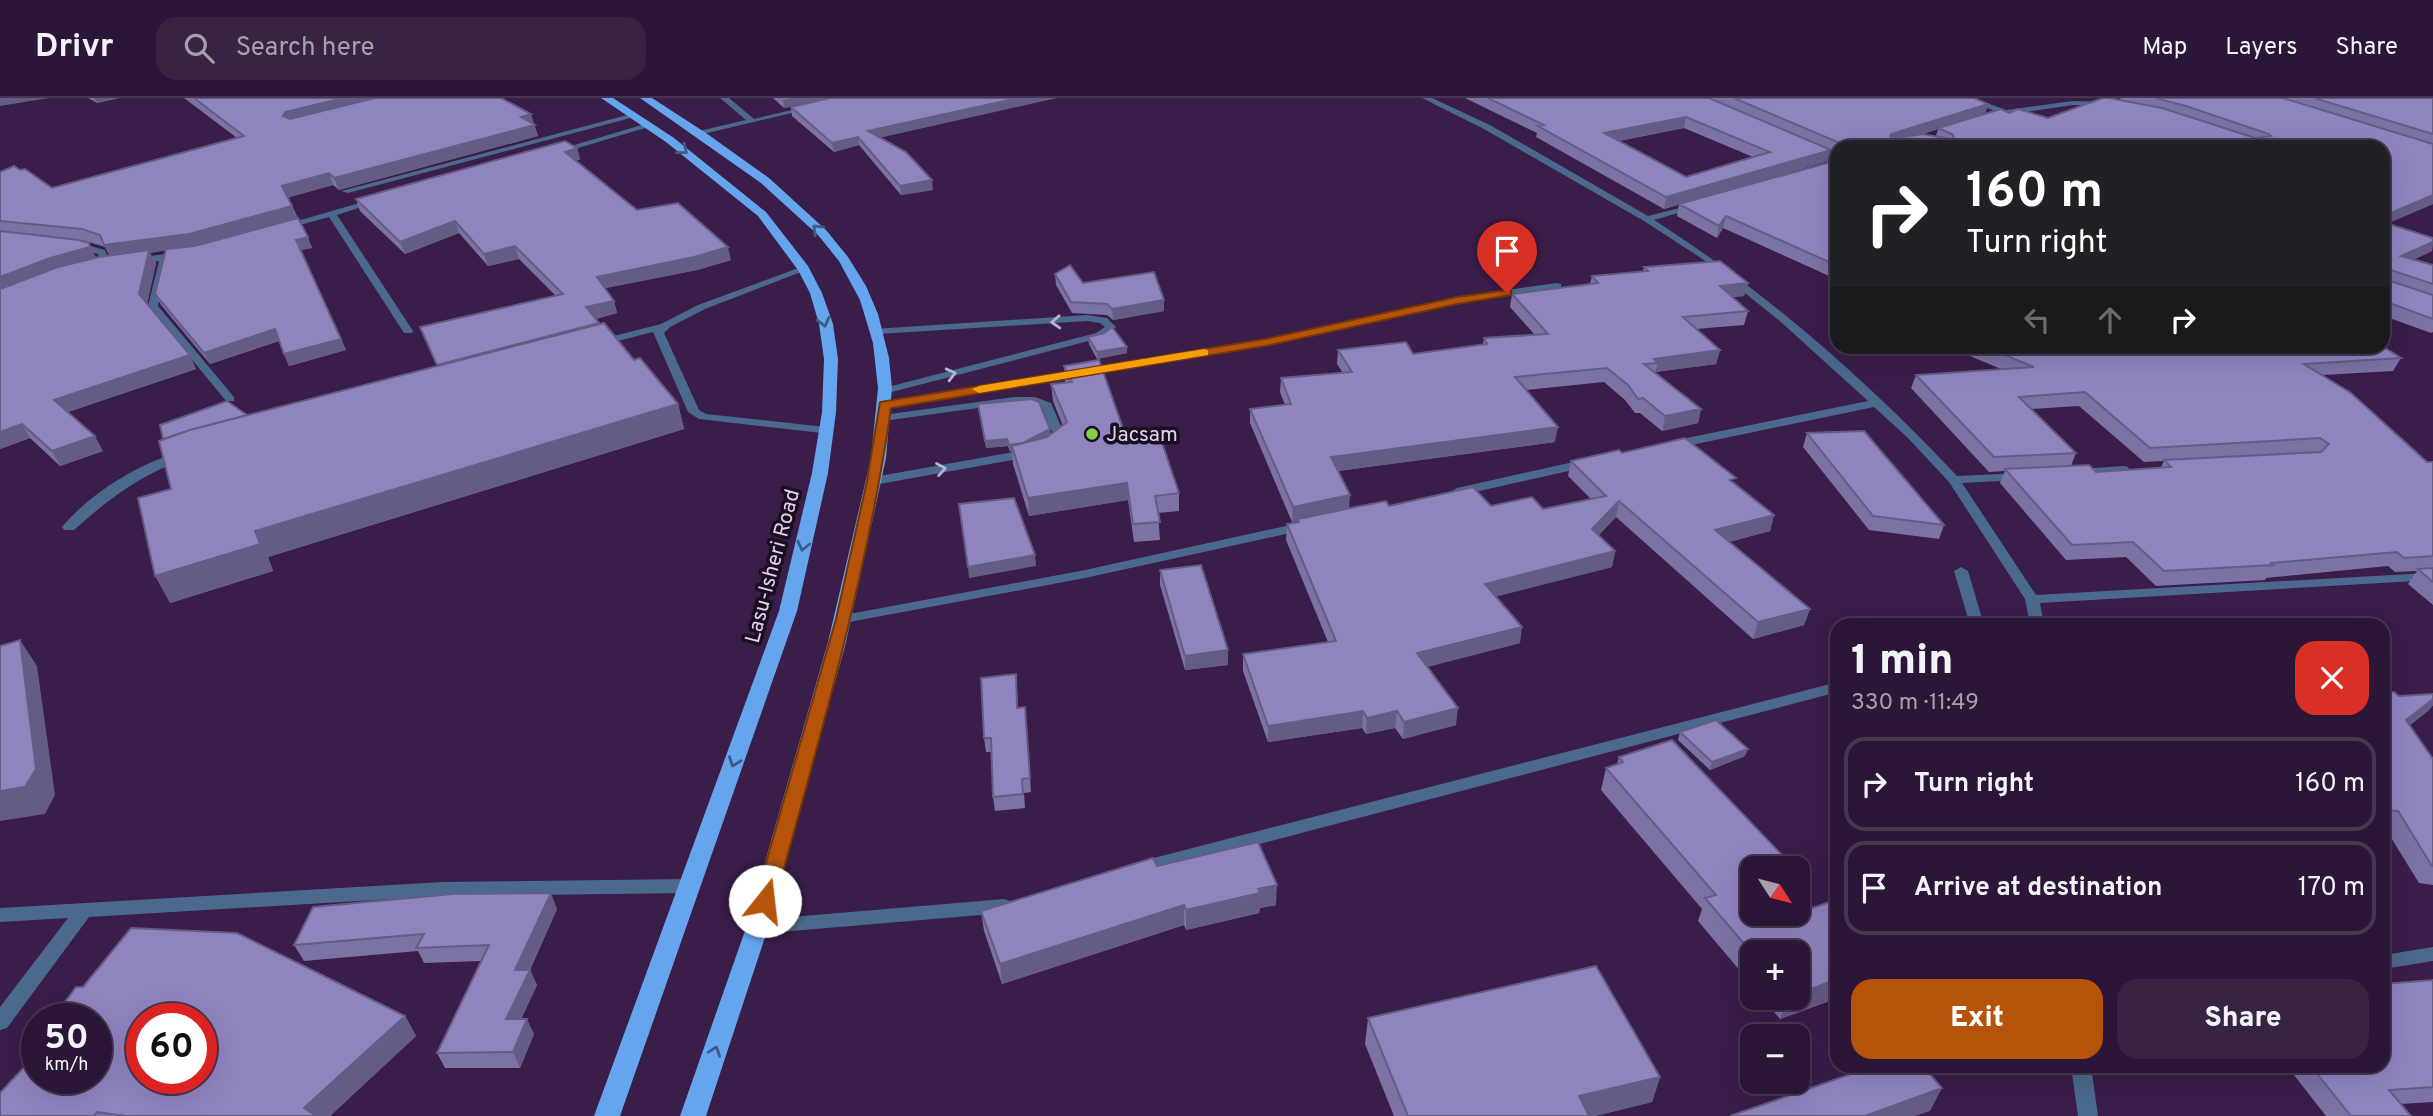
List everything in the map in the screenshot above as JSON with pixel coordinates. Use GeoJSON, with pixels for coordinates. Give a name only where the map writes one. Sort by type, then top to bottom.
{"type":"FeatureCollection","features":[{"type":"Feature","properties":{"kind":"main road","name":"Lasu-Isheri Road"},"geometry":{"type":"LineString","coordinates":[[607,98],[762,214],[804,269],[816,293],[826,324],[831,359],[820,473],[788,611],[607,1116]]}},
{"type":"Feature","properties":{"kind":"main road"},"geometry":{"type":"LineString","coordinates":[[645,98],[702,133],[797,209],[846,259],[860,284],[878,331],[884,404],[874,481],[844,619],[758,927],[693,1116]]}},
{"type":"Feature","properties":{"kind":"street"},"geometry":{"type":"LineString","coordinates":[[724,98],[752,121]]}},
{"type":"Feature","properties":{"kind":"street"},"geometry":{"type":"LineString","coordinates":[[1426,98],[1487,127],[1647,219],[1707,258],[1785,320],[1877,402],[1954,480],[2032,599],[2036,618]]}},
{"type":"Feature","properties":{"kind":"street"},"geometry":{"type":"LineString","coordinates":[[1966,98],[2006,113]]}},
{"type":"Feature","properties":{"kind":"street"},"geometry":{"type":"LineString","coordinates":[[1993,117],[2073,103],[2117,105]]}},
{"type":"Feature","properties":{"kind":"street"},"geometry":{"type":"LineString","coordinates":[[702,133],[814,107]]}},
{"type":"Feature","properties":{"kind":"street"},"geometry":{"type":"LineString","coordinates":[[542,155],[641,121]]}},
{"type":"Feature","properties":{"kind":"street"},"geometry":{"type":"LineString","coordinates":[[345,191],[641,121]]}},
{"type":"Feature","properties":{"kind":"street"},"geometry":{"type":"LineString","coordinates":[[1801,145],[1830,158]]}},
{"type":"Feature","properties":{"kind":"street"},"geometry":{"type":"LineString","coordinates":[[1825,167],[1830,165]]}},
{"type":"Feature","properties":{"kind":"street"},"geometry":{"type":"LineString","coordinates":[[269,231],[384,199]]}},
{"type":"Feature","properties":{"kind":"street"},"geometry":{"type":"LineString","coordinates":[[1647,219],[1711,201]]}},
{"type":"Feature","properties":{"kind":"street"},"geometry":{"type":"LineString","coordinates":[[331,213],[408,331]]}},
{"type":"Feature","properties":{"kind":"street"},"geometry":{"type":"LineString","coordinates":[[63,244],[102,252],[105,264]]}},
{"type":"Feature","properties":{"kind":"street"},"geometry":{"type":"LineString","coordinates":[[94,267],[195,251]]}},
{"type":"Feature","properties":{"kind":"street"},"geometry":{"type":"LineString","coordinates":[[164,258],[153,306],[230,399]]}},
{"type":"Feature","properties":{"kind":"street"},"geometry":{"type":"LineString","coordinates":[[582,348],[661,327],[685,314],[804,269]]}},
{"type":"Feature","properties":{"kind":"street"},"geometry":{"type":"LineString","coordinates":[[884,404],[1265,343],[1457,300],[1556,286]]}},
{"type":"Feature","properties":{"kind":"street"},"geometry":{"type":"LineString","coordinates":[[878,331],[1087,318],[1103,320],[1111,327],[1100,335],[884,404]]}},
{"type":"Feature","properties":{"kind":"street"},"geometry":{"type":"LineString","coordinates":[[661,327],[658,333],[694,412],[703,417],[826,431]]}},
{"type":"Feature","properties":{"kind":"street"},"geometry":{"type":"LineString","coordinates":[[874,481],[1026,455],[1044,449],[1060,438],[1047,405],[1035,401],[884,404]]}},
{"type":"Feature","properties":{"kind":"street"},"geometry":{"type":"LineString","coordinates":[[1662,448],[1877,402]]}},
{"type":"Feature","properties":{"kind":"street"},"geometry":{"type":"LineString","coordinates":[[69,527],[116,485],[147,467],[198,449]]}},
{"type":"Feature","properties":{"kind":"street"},"geometry":{"type":"LineString","coordinates":[[1446,494],[1595,462]]}},
{"type":"Feature","properties":{"kind":"street"},"geometry":{"type":"LineString","coordinates":[[2064,474],[2133,470]]}},
{"type":"Feature","properties":{"kind":"street"},"geometry":{"type":"LineString","coordinates":[[1954,480],[2037,475]]}},
{"type":"Feature","properties":{"kind":"street"},"geometry":{"type":"LineString","coordinates":[[844,619],[1085,574],[1311,524]]}},
{"type":"Feature","properties":{"kind":"street"},"geometry":{"type":"LineString","coordinates":[[1961,571],[1976,618]]}},
{"type":"Feature","properties":{"kind":"street"},"geometry":{"type":"LineString","coordinates":[[2032,599],[2430,577]]}},
{"type":"Feature","properties":{"kind":"street"},"geometry":{"type":"LineString","coordinates":[[1121,874],[1830,689]]}},
{"type":"Feature","properties":{"kind":"street"},"geometry":{"type":"LineString","coordinates":[[0,915],[443,889],[690,886]]}},
{"type":"Feature","properties":{"kind":"street"},"geometry":{"type":"LineString","coordinates":[[758,927],[994,909],[1018,902]]}},
{"type":"Feature","properties":{"kind":"street"},"geometry":{"type":"LineString","coordinates":[[0,1022],[84,910]]}},
{"type":"Feature","properties":{"kind":"street"},"geometry":{"type":"LineString","coordinates":[[2390,961],[2433,954]]}},
{"type":"Feature","properties":{"kind":"street"},"geometry":{"type":"LineString","coordinates":[[2082,1073],[2088,1116]]}},
{"type":"Feature","properties":{"kind":"building"},"geometry":{"type":"Polygon","coordinates":[[[194,98],[343,98],[285,112],[283,116],[290,119],[375,98],[501,98],[531,114],[521,117],[535,125],[334,178],[329,173],[282,186],[292,206],[189,234],[104,245],[100,235],[82,229],[0,221],[0,172],[14,166],[20,170],[25,169],[52,188],[244,136],[194,98]]]}},
{"type":"Feature","properties":{"kind":"building"},"geometry":{"type":"Polygon","coordinates":[[[830,98],[1018,98],[868,131],[906,152],[932,180],[900,186],[858,137],[832,143],[791,107],[830,98]]]}},
{"type":"Feature","properties":{"kind":"building"},"geometry":{"type":"Polygon","coordinates":[[[1488,98],[1709,98],[1830,150],[1666,197],[1538,126],[1544,125],[1488,98]],[[1686,117],[1604,133],[1686,177],[1770,152],[1686,117]]]}},
{"type":"Feature","properties":{"kind":"building"},"geometry":{"type":"Polygon","coordinates":[[[1734,98],[1974,98],[1988,104],[1890,136],[1892,139],[1922,134],[1951,139],[1954,137],[1952,134],[1938,128],[2001,109],[2009,113],[2018,109],[2048,118],[2103,98],[2162,108],[2255,138],[2271,136],[2155,98],[2283,98],[2433,144],[2433,195],[2390,213],[2390,140],[1833,140],[1734,98]]]}},
{"type":"Feature","properties":{"kind":"building"},"geometry":{"type":"Polygon","coordinates":[[[2314,98],[2433,98],[2433,134],[2314,98]]]}},
{"type":"Feature","properties":{"kind":"building"},"geometry":{"type":"Polygon","coordinates":[[[565,141],[577,148],[565,152],[637,210],[678,203],[728,247],[694,257],[597,277],[614,301],[586,307],[599,323],[437,365],[420,327],[563,294],[515,246],[484,254],[455,221],[400,242],[356,199],[565,141]]]}},
{"type":"Feature","properties":{"kind":"building"},"geometry":{"type":"Polygon","coordinates":[[[1830,162],[1830,262],[1726,216],[1719,226],[1679,204],[1830,162]]]}},
{"type":"Feature","properties":{"kind":"building"},"geometry":{"type":"Polygon","coordinates":[[[298,218],[308,237],[296,240],[341,339],[284,354],[275,329],[204,353],[155,294],[166,249],[195,246],[298,218]]]}},
{"type":"Feature","properties":{"kind":"building"},"geometry":{"type":"Polygon","coordinates":[[[2390,224],[2433,238],[2433,242],[2401,256],[2433,265],[2433,284],[2391,270],[2390,224]]]}},
{"type":"Feature","properties":{"kind":"building"},"geometry":{"type":"Polygon","coordinates":[[[0,231],[79,240],[89,243],[90,247],[50,258],[0,277],[0,231]]]}},
{"type":"Feature","properties":{"kind":"building"},"geometry":{"type":"Polygon","coordinates":[[[149,250],[139,294],[190,355],[54,400],[95,436],[52,451],[22,424],[0,432],[0,289],[58,267],[99,257],[149,250]]]}},
{"type":"Feature","properties":{"kind":"building"},"geometry":{"type":"Polygon","coordinates":[[[1720,261],[1748,283],[1720,286],[1748,311],[1683,317],[1720,350],[1654,359],[1658,363],[1644,364],[1701,409],[1665,416],[1643,398],[1638,399],[1628,385],[1607,368],[1515,377],[1558,427],[1331,457],[1350,495],[1293,507],[1250,409],[1291,404],[1281,378],[1352,372],[1338,350],[1406,342],[1413,354],[1487,344],[1484,338],[1548,334],[1512,294],[1598,283],[1592,276],[1648,271],[1644,267],[1720,261]]]}},
{"type":"Feature","properties":{"kind":"building"},"geometry":{"type":"Polygon","coordinates":[[[1070,265],[1083,283],[1154,272],[1164,300],[1112,309],[1107,304],[1071,302],[1055,274],[1070,265]]]}},
{"type":"Feature","properties":{"kind":"building"},"geometry":{"type":"Polygon","coordinates":[[[2390,281],[2433,295],[2433,319],[2390,303],[2390,281]]]}},
{"type":"Feature","properties":{"kind":"building"},"geometry":{"type":"Polygon","coordinates":[[[604,323],[634,360],[640,358],[678,404],[255,531],[260,544],[155,576],[138,498],[171,489],[159,441],[190,430],[604,323]]]}},
{"type":"Feature","properties":{"kind":"building"},"geometry":{"type":"Polygon","coordinates":[[[1112,327],[1127,347],[1097,352],[1088,337],[1104,333],[1112,327]]]}},
{"type":"Feature","properties":{"kind":"building"},"geometry":{"type":"Polygon","coordinates":[[[2390,351],[2401,358],[2304,364],[2351,393],[2427,462],[2433,462],[2433,556],[2404,558],[2397,552],[2271,563],[2273,565],[2164,571],[2133,542],[2072,545],[2005,469],[2089,465],[2096,472],[2171,467],[2164,460],[2321,452],[2329,444],[2320,438],[2150,448],[2085,392],[2019,397],[2076,453],[1994,457],[1916,375],[2034,367],[2002,354],[2390,354],[2390,351]]]}},
{"type":"Feature","properties":{"kind":"building"},"geometry":{"type":"Polygon","coordinates":[[[1099,360],[1124,431],[1157,428],[1179,493],[1155,496],[1160,522],[1133,524],[1127,483],[1028,498],[1012,446],[1047,437],[1067,422],[1051,384],[1072,382],[1064,366],[1099,360]]]}},
{"type":"Feature","properties":{"kind":"building"},"geometry":{"type":"Polygon","coordinates":[[[1032,399],[1039,402],[1050,429],[1023,443],[1009,445],[1007,439],[985,441],[978,404],[1032,399]]]}},
{"type":"Feature","properties":{"kind":"building"},"geometry":{"type":"Polygon","coordinates":[[[227,401],[247,415],[163,439],[160,425],[227,401]]]}},
{"type":"Feature","properties":{"kind":"building"},"geometry":{"type":"Polygon","coordinates":[[[1864,431],[1944,525],[1873,516],[1807,433],[1864,431]]]}},
{"type":"Feature","properties":{"kind":"building"},"geometry":{"type":"Polygon","coordinates":[[[1685,438],[1736,478],[1730,480],[1774,515],[1715,530],[1810,609],[1758,622],[1619,501],[1592,529],[1615,551],[1485,584],[1522,627],[1417,653],[1458,708],[1404,722],[1397,711],[1367,718],[1363,711],[1268,726],[1243,654],[1336,641],[1287,524],[1299,522],[1298,519],[1386,501],[1389,506],[1473,487],[1491,506],[1532,497],[1543,509],[1606,496],[1571,461],[1619,450],[1622,453],[1685,438]]]}},
{"type":"Feature","properties":{"kind":"building"},"geometry":{"type":"Polygon","coordinates":[[[1014,498],[1035,555],[968,567],[959,504],[1014,498]]]}},
{"type":"Feature","properties":{"kind":"building"},"geometry":{"type":"Polygon","coordinates":[[[1201,565],[1228,650],[1185,656],[1160,570],[1201,565]]]}},
{"type":"Feature","properties":{"kind":"building"},"geometry":{"type":"Polygon","coordinates":[[[2433,568],[2433,582],[2418,569],[2433,568]]]}},
{"type":"Feature","properties":{"kind":"building"},"geometry":{"type":"Polygon","coordinates":[[[20,640],[36,769],[25,787],[0,791],[0,646],[20,640]]]}},
{"type":"Feature","properties":{"kind":"building"},"geometry":{"type":"Polygon","coordinates":[[[1016,674],[1017,708],[1025,707],[1030,778],[1022,779],[1023,794],[993,797],[991,738],[984,738],[981,678],[1016,674]]]}},
{"type":"Feature","properties":{"kind":"building"},"geometry":{"type":"Polygon","coordinates":[[[2390,692],[2399,696],[2433,694],[2433,699],[2406,720],[2433,759],[2433,866],[2398,811],[2390,810],[2390,692]]]}},
{"type":"Feature","properties":{"kind":"building"},"geometry":{"type":"Polygon","coordinates":[[[1716,720],[1748,749],[1712,762],[1680,732],[1716,720]]]}},
{"type":"Feature","properties":{"kind":"building"},"geometry":{"type":"Polygon","coordinates":[[[1672,740],[1782,855],[1740,856],[1740,926],[1810,926],[1810,909],[1830,902],[1830,982],[1810,989],[1810,940],[1741,940],[1705,898],[1716,895],[1606,768],[1623,762],[1619,757],[1672,740]]]}},
{"type":"Feature","properties":{"kind":"building"},"geometry":{"type":"Polygon","coordinates":[[[1258,842],[1277,885],[1258,889],[1260,893],[1186,910],[1184,905],[1000,964],[981,911],[1153,858],[1157,866],[1258,842]]]}},
{"type":"Feature","properties":{"kind":"building"},"geometry":{"type":"Polygon","coordinates":[[[551,893],[515,970],[530,970],[506,1019],[527,1019],[513,1052],[437,1053],[489,945],[416,948],[424,934],[294,945],[313,907],[453,894],[551,893]]]}},
{"type":"Feature","properties":{"kind":"building"},"geometry":{"type":"Polygon","coordinates":[[[131,928],[237,933],[405,1016],[304,1108],[316,1116],[126,1116],[97,1112],[94,1116],[0,1116],[0,1093],[21,1070],[21,1094],[112,1094],[112,1003],[64,1003],[76,987],[83,987],[131,928]]]}},
{"type":"Feature","properties":{"kind":"building"},"geometry":{"type":"Polygon","coordinates":[[[1596,966],[1660,1077],[1579,1096],[1589,1116],[1408,1116],[1368,1018],[1596,966]]]}},
{"type":"Feature","properties":{"kind":"building"},"geometry":{"type":"Polygon","coordinates":[[[2433,980],[2433,1087],[2389,1090],[2411,1116],[2351,1116],[2317,1073],[2390,1073],[2390,984],[2433,980]]]}},
{"type":"Feature","properties":{"kind":"building"},"geometry":{"type":"Polygon","coordinates":[[[1854,1073],[1929,1073],[1942,1088],[1865,1116],[1730,1116],[1793,1094],[1810,1094],[1810,1088],[1854,1073]]]}},
{"type":"Feature","properties":{"kind":"slow traffic"},"geometry":{"type":"LineString","coordinates":[[979,389],[1204,352]]}},
{"type":"Feature","properties":{"kind":"place","name":"Jacsam"},"geometry":{"type":"Point","coordinates":[1092,434]}},
{"type":"Feature","properties":{"kind":"route"},"geometry":{"type":"LineString","coordinates":[[765,901],[844,619],[874,481],[885,405],[1265,343],[1457,300],[1507,293]]}}]}
